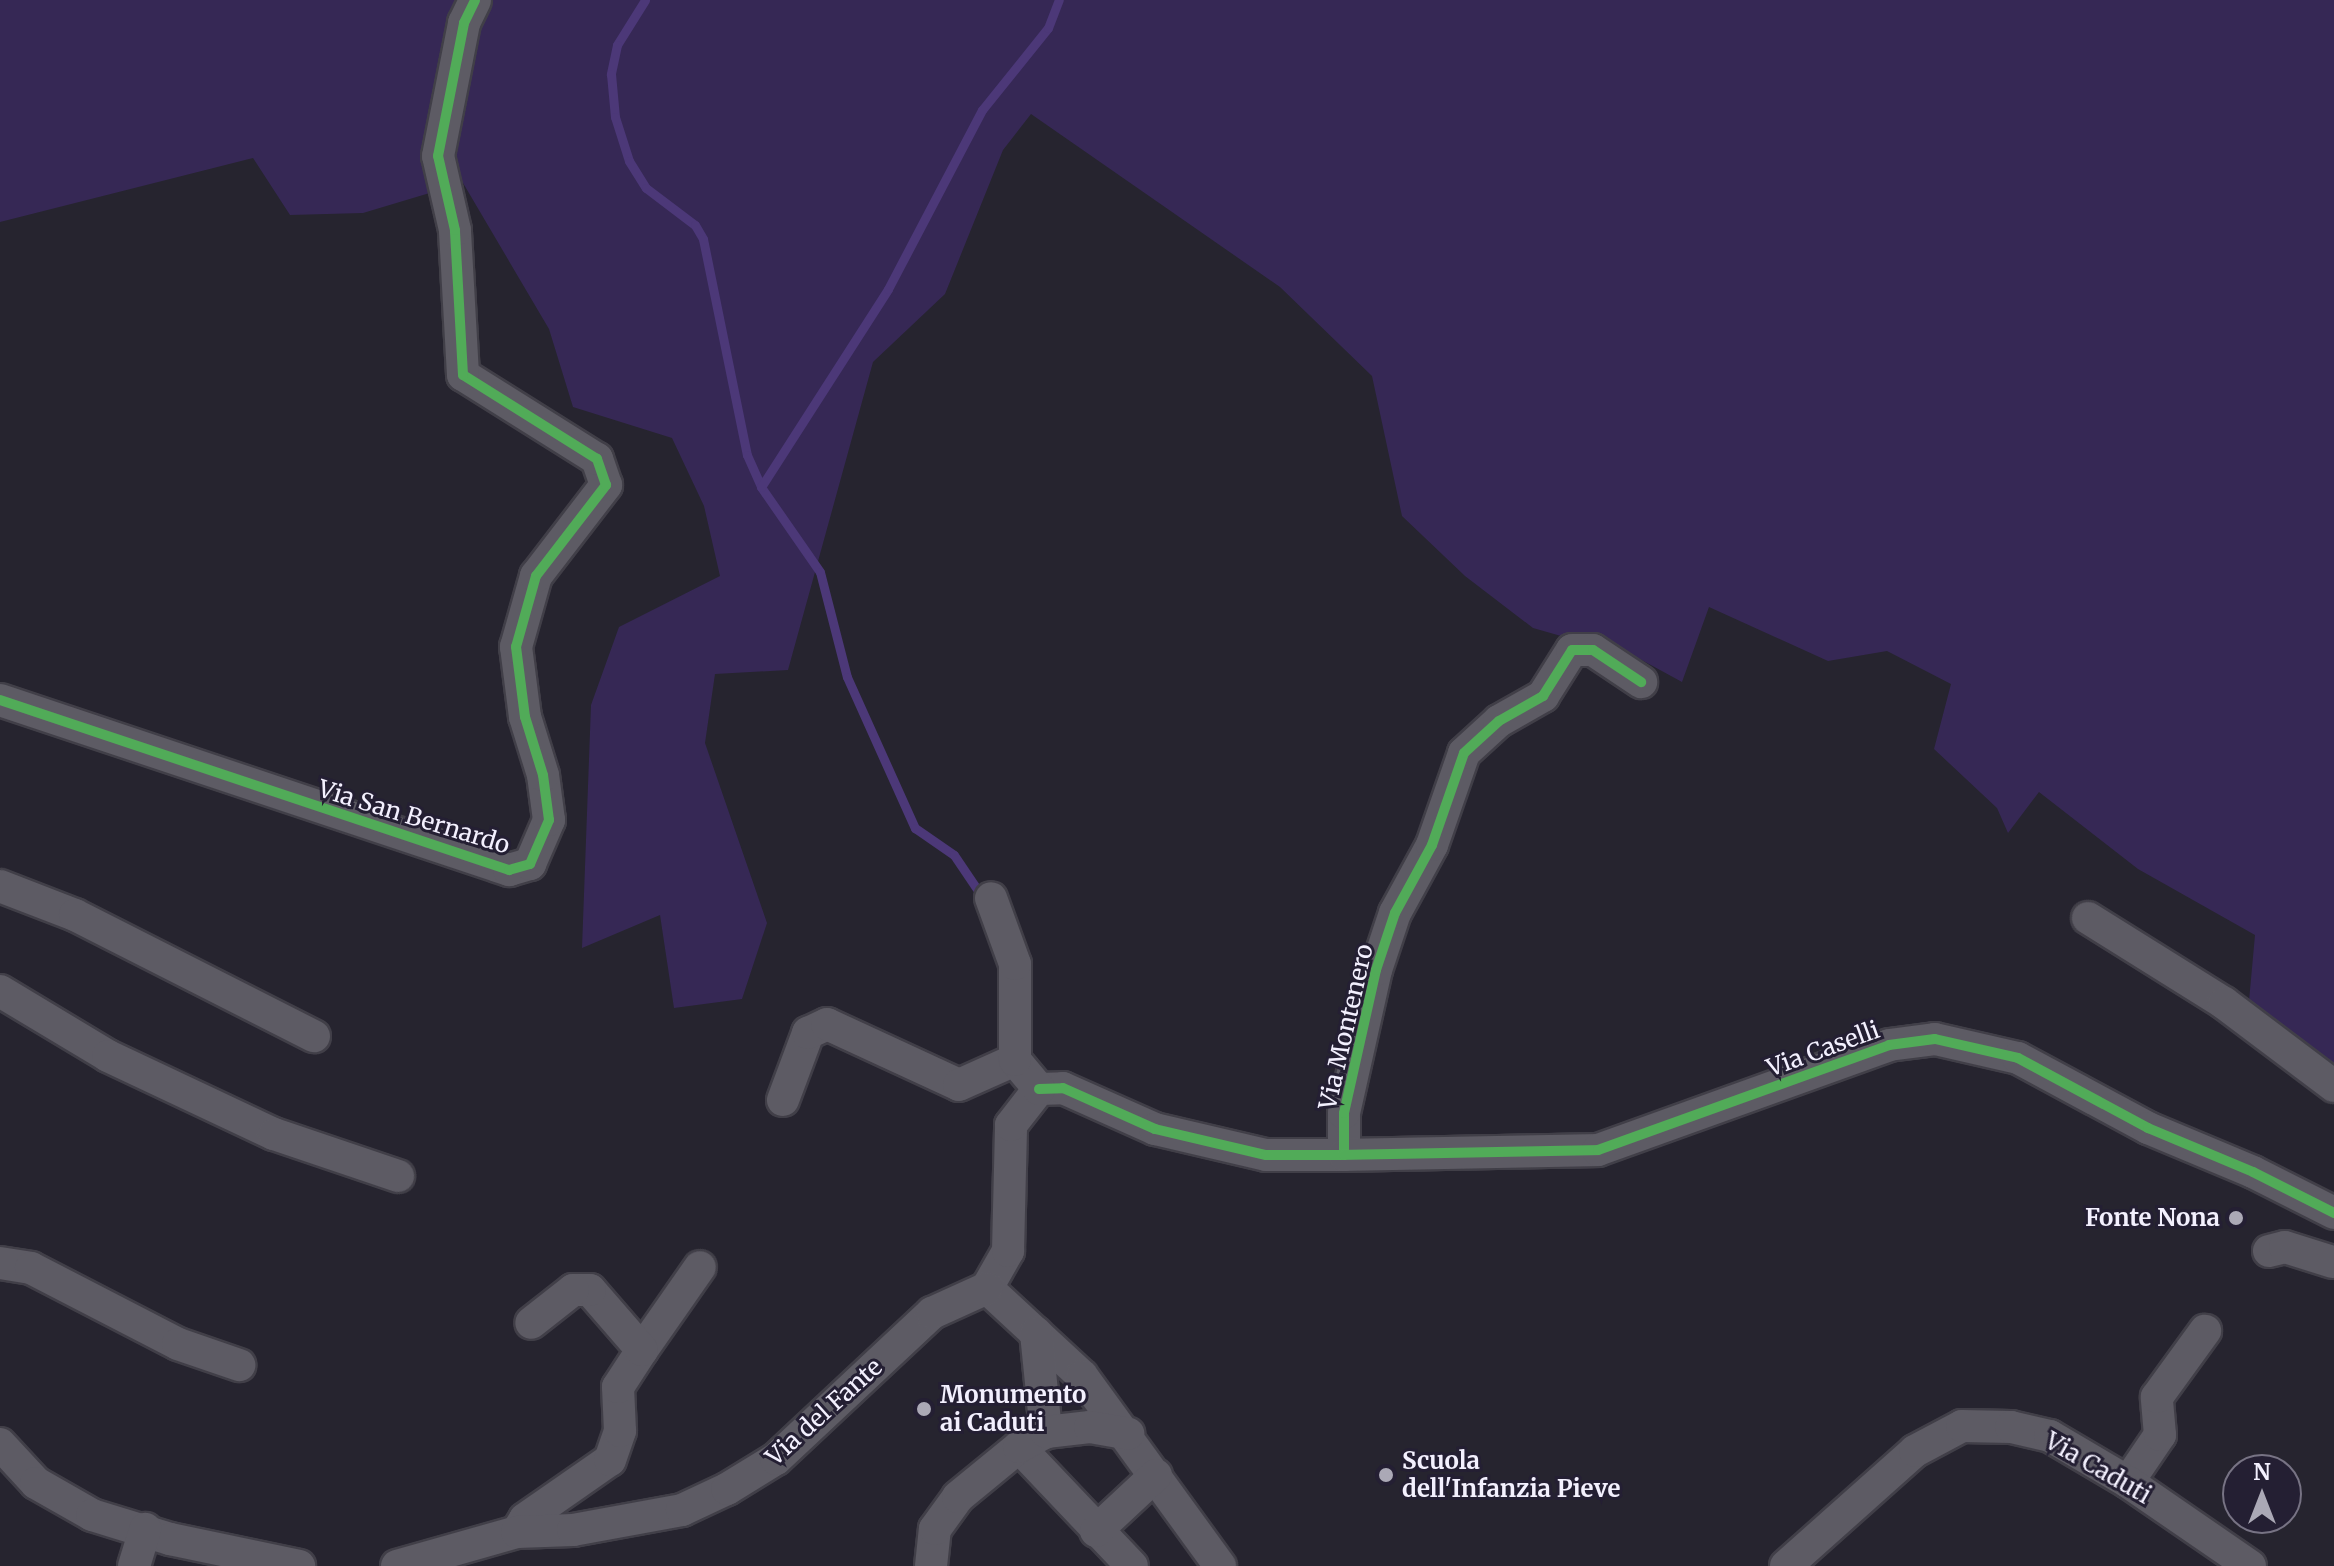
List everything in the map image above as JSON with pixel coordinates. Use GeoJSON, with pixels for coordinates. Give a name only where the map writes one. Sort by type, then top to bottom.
{"type":"FeatureCollection","features":[{"type":"Feature","properties":{"kind":"street","name":"Via San Bernardo"},"geometry":{"type":"LineString","coordinates":[[0,700],[509,870],[530,864],[549,820],[525,717],[516,647],[536,576],[606,485],[597,459],[463,375],[455,230],[438,156],[464,23],[475,0]]}},
{"type":"Feature","properties":{"kind":"street","name":"Via Montenero"},"geometry":{"type":"LineString","coordinates":[[1344,1155],[1344,1113],[1376,970],[1395,913],[1432,845],[1464,753],[1499,721],[1543,696],[1572,650],[1593,650],[1641,682]]}},
{"type":"Feature","properties":{"kind":"street"},"geometry":{"type":"LineString","coordinates":[[0,886],[75,915],[314,1036]]}},
{"type":"Feature","properties":{"kind":"street"},"geometry":{"type":"LineString","coordinates":[[991,898],[1015,964],[1015,1060],[1039,1089]]}},
{"type":"Feature","properties":{"kind":"street"},"geometry":{"type":"LineString","coordinates":[[2088,918],[2224,1003],[2334,1086]]}},
{"type":"Feature","properties":{"kind":"street"},"geometry":{"type":"LineString","coordinates":[[0,991],[108,1056],[274,1134],[398,1176]]}},
{"type":"Feature","properties":{"kind":"street"},"geometry":{"type":"LineString","coordinates":[[783,1100],[808,1033],[827,1024],[959,1085],[1015,1060]]}},
{"type":"Feature","properties":{"kind":"street","name":"Via Caselli"},"geometry":{"type":"LineString","coordinates":[[1344,1155],[1598,1150],[1889,1045],[1935,1039],[2018,1058],[2148,1128],[2334,1213]]}},
{"type":"Feature","properties":{"kind":"street"},"geometry":{"type":"LineString","coordinates":[[1220,1566],[1128,1434],[1082,1376],[987,1288],[1008,1251],[1011,1125],[1039,1089],[1063,1088],[1155,1129],[1266,1155],[1344,1155]]}},
{"type":"Feature","properties":{"kind":"street"},"geometry":{"type":"LineString","coordinates":[[2269,1251],[2285,1247],[2333,1262]]}},
{"type":"Feature","properties":{"kind":"street"},"geometry":{"type":"LineString","coordinates":[[0,1263],[31,1268],[178,1344],[239,1365]]}},
{"type":"Feature","properties":{"kind":"street"},"geometry":{"type":"LineString","coordinates":[[517,1532],[525,1519],[610,1460],[620,1431],[618,1387],[700,1267]]}},
{"type":"Feature","properties":{"kind":"street","name":"Via del Fante"},"geometry":{"type":"LineString","coordinates":[[397,1566],[517,1532],[573,1530],[682,1510],[727,1489],[776,1459],[932,1313],[987,1288]]}},
{"type":"Feature","properties":{"kind":"street"},"geometry":{"type":"LineString","coordinates":[[531,1323],[573,1290],[590,1290],[642,1350]]}},
{"type":"Feature","properties":{"kind":"street"},"geometry":{"type":"LineString","coordinates":[[2128,1482],[2160,1435],[2157,1397],[2205,1331]]}},
{"type":"Feature","properties":{"kind":"street"},"geometry":{"type":"LineString","coordinates":[[1036,1333],[1032,1440],[1096,1531],[1132,1566]]}},
{"type":"Feature","properties":{"kind":"street","name":"Via Caduti"},"geometry":{"type":"LineString","coordinates":[[1786,1566],[1915,1451],[1962,1426],[2011,1427],[2050,1436],[2128,1482],[2250,1566]]}},
{"type":"Feature","properties":{"kind":"street"},"geometry":{"type":"LineString","coordinates":[[931,1566],[935,1529],[958,1497],[1032,1440],[1090,1427],[1128,1434]]}},
{"type":"Feature","properties":{"kind":"street"},"geometry":{"type":"LineString","coordinates":[[0,1444],[36,1483],[92,1515],[170,1539],[299,1566]]}},
{"type":"Feature","properties":{"kind":"street"},"geometry":{"type":"LineString","coordinates":[[1096,1531],[1156,1475]]}},
{"type":"Feature","properties":{"kind":"street"},"geometry":{"type":"LineString","coordinates":[[134,1566],[145,1529]]}},
{"type":"Feature","properties":{"kind":"shaded area"},"geometry":{"type":"Polygon","coordinates":[[[0,0],[2334,0],[2334,1069],[2249,1001],[2255,935],[2138,869],[2039,792],[2008,833],[1997,808],[1934,749],[1951,684],[1887,651],[1828,661],[1709,607],[1682,682],[1638,658],[1533,628],[1465,576],[1402,516],[1372,376],[1280,287],[1031,114],[1003,150],[945,294],[873,362],[788,670],[715,674],[705,743],[767,923],[742,999],[674,1008],[660,915],[582,948],[591,705],[619,627],[720,576],[704,506],[672,438],[573,407],[549,329],[463,183],[363,213],[290,215],[253,158],[0,222],[0,0]]]}},
{"type":"Feature","properties":{"kind":"waterway"},"geometry":{"type":"LineString","coordinates":[[645,0],[617,45],[611,74],[615,117],[629,161],[646,188],[695,225],[703,239],[747,455],[761,487],[820,572],[847,677],[915,828],[954,855],[981,895]]}},
{"type":"Feature","properties":{"kind":"waterway"},"geometry":{"type":"LineString","coordinates":[[761,487],[888,289],[982,110],[1048,28],[1059,0]]}},
{"type":"Feature","properties":{"kind":"cycle path"},"geometry":{"type":"LineString","coordinates":[[0,700],[509,870],[530,864],[549,820],[543,775],[525,717],[516,647],[536,576],[606,485],[597,459],[463,375],[455,230],[438,156],[464,23],[475,0]]}},
{"type":"Feature","properties":{"kind":"cycle path"},"geometry":{"type":"LineString","coordinates":[[1039,1089],[1063,1088],[1155,1129],[1266,1155],[1344,1155],[1344,1113],[1376,970],[1395,913],[1432,845],[1464,753],[1499,721],[1543,696],[1572,650],[1593,650],[1641,682]]}},
{"type":"Feature","properties":{"kind":"cycle path"},"geometry":{"type":"LineString","coordinates":[[1344,1155],[1598,1150],[1889,1045],[1935,1039],[2018,1058],[2148,1128],[2253,1172],[2334,1213]]}},
{"type":"Feature","properties":{"kind":"place","name":"Fonte Nona"},"geometry":{"type":"Point","coordinates":[2236,1218]}},
{"type":"Feature","properties":{"kind":"place","name":"Monumento ai Caduti"},"geometry":{"type":"Point","coordinates":[924,1409]}},
{"type":"Feature","properties":{"kind":"place","name":"Scuola dell'Infanzia Pieve"},"geometry":{"type":"Point","coordinates":[1386,1475]}}]}
